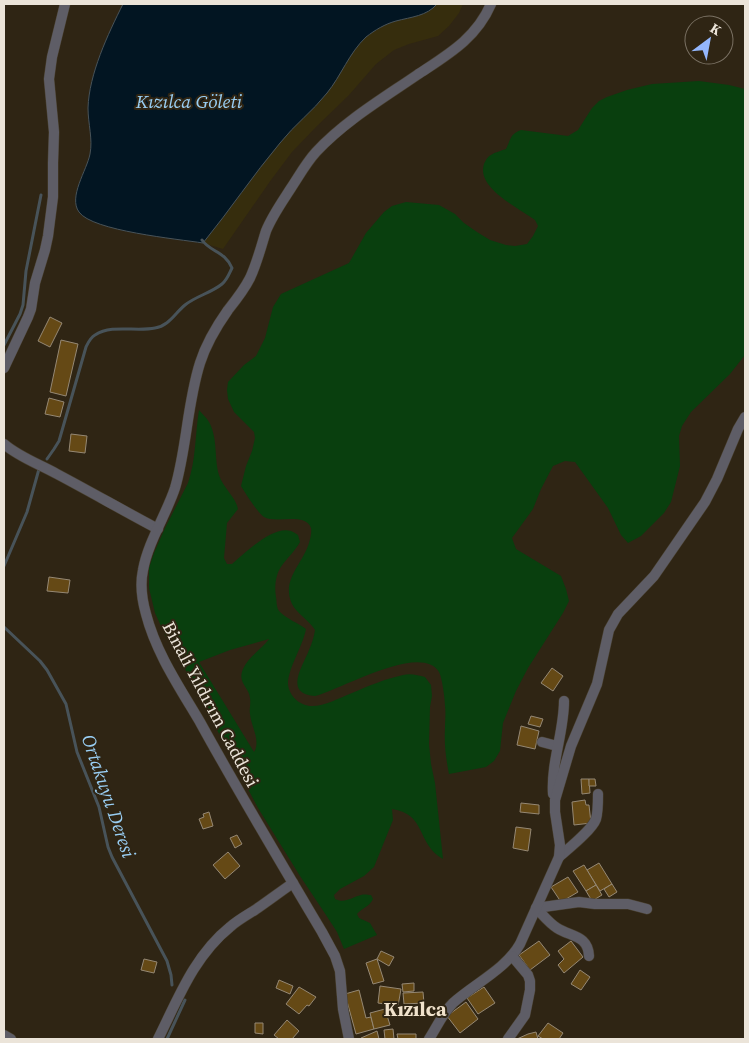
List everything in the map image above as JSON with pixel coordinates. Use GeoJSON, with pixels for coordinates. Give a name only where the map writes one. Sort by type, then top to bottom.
{"type":"FeatureCollection","features":[{"type":"Feature","properties":{"kind":"street"},"geometry":{"type":"LineString","coordinates":[[4,368],[31,308],[35,283],[48,236],[53,197],[54,163],[54,132],[49,78],[52,57],[65,4]]}},
{"type":"Feature","properties":{"kind":"street","name":"Binali Yıldırım Caddesi"},"geometry":{"type":"LineString","coordinates":[[348,1039],[343,1010],[340,971],[335,956],[235,786],[153,636],[142,598],[142,570],[180,472],[191,401],[204,350],[215,330],[249,280],[267,229],[278,208],[302,170],[329,138],[360,113],[449,54],[466,40],[478,28],[491,4]]}},
{"type":"Feature","properties":{"kind":"street"},"geometry":{"type":"LineString","coordinates":[[554,805],[571,746],[597,684],[606,639],[613,622],[618,614],[654,576],[705,502],[717,480],[745,416]]}},
{"type":"Feature","properties":{"kind":"street"},"geometry":{"type":"LineString","coordinates":[[4,444],[9,449],[59,474],[158,529]]}},
{"type":"Feature","properties":{"kind":"street"},"geometry":{"type":"LineString","coordinates":[[429,1039],[449,1007],[512,956],[520,944],[559,858],[560,845],[554,805],[553,775],[563,720],[564,701]]}},
{"type":"Feature","properties":{"kind":"street"},"geometry":{"type":"LineString","coordinates":[[542,742],[557,746]]}},
{"type":"Feature","properties":{"kind":"street"},"geometry":{"type":"LineString","coordinates":[[559,858],[594,822],[597,814],[598,794]]}},
{"type":"Feature","properties":{"kind":"street"},"geometry":{"type":"LineString","coordinates":[[158,1039],[196,964],[215,941],[237,921],[293,883]]}},
{"type":"Feature","properties":{"kind":"street"},"geometry":{"type":"LineString","coordinates":[[536,908],[579,902],[628,904],[646,909]]}},
{"type":"Feature","properties":{"kind":"street"},"geometry":{"type":"LineString","coordinates":[[536,908],[556,927],[582,940],[588,949],[589,956]]}},
{"type":"Feature","properties":{"kind":"street"},"geometry":{"type":"LineString","coordinates":[[508,1039],[525,1015],[530,990],[528,975],[512,956]]}},
{"type":"Feature","properties":{"kind":"street"},"geometry":{"type":"LineString","coordinates":[[4,1034],[12,1039]]}},
{"type":"Feature","properties":{"kind":"green space"},"geometry":{"type":"Polygon","coordinates":[[[699,81],[745,89],[745,355],[730,374],[691,412],[682,426],[679,436],[680,466],[671,502],[664,513],[641,536],[628,543],[621,535],[608,508],[575,462],[565,461],[553,466],[533,509],[512,538],[516,549],[561,576],[569,601],[516,691],[503,723],[500,751],[494,761],[486,767],[449,774],[445,746],[445,711],[442,683],[439,672],[430,664],[416,662],[380,670],[315,696],[305,694],[297,685],[300,671],[315,630],[292,604],[289,587],[309,543],[311,528],[308,523],[297,519],[269,519],[264,517],[241,486],[255,438],[254,432],[234,412],[228,399],[228,382],[244,365],[256,356],[265,338],[273,307],[281,294],[349,263],[366,233],[384,212],[392,206],[406,202],[439,205],[455,214],[464,223],[490,240],[515,246],[527,244],[538,226],[535,220],[500,197],[486,181],[483,173],[484,164],[488,157],[506,149],[513,135],[521,130],[568,136],[578,130],[592,108],[599,101],[607,97],[652,84],[699,81]]]}},
{"type":"Feature","properties":{"kind":"green space"},"geometry":{"type":"Polygon","coordinates":[[[199,410],[212,428],[219,475],[235,500],[238,509],[227,523],[224,558],[227,564],[232,564],[260,541],[276,532],[284,530],[298,535],[300,542],[281,567],[277,575],[275,588],[279,610],[286,617],[306,629],[288,684],[290,692],[296,700],[308,706],[322,705],[383,681],[408,674],[425,677],[431,685],[429,744],[443,859],[434,853],[411,817],[403,812],[392,809],[393,820],[374,867],[364,876],[340,889],[334,895],[335,899],[342,901],[363,895],[371,895],[373,899],[370,904],[357,914],[359,918],[370,923],[377,935],[344,949],[337,932],[258,808],[184,667],[167,639],[155,613],[149,588],[149,568],[165,528],[191,474],[199,410]],[[269,639],[230,650],[199,662],[254,752],[256,743],[250,714],[250,698],[241,678],[243,669],[248,661],[269,639]]]}},
{"type":"Feature","properties":{"kind":"sand"},"geometry":{"type":"Polygon","coordinates":[[[437,4],[463,4],[449,26],[438,36],[394,50],[376,64],[349,95],[292,152],[223,249],[203,243],[260,167],[291,130],[327,93],[360,43],[366,37],[388,24],[424,14],[437,4]]]}},
{"type":"Feature","properties":{"kind":"water","name":"Kızılca Göleti"},"geometry":{"type":"Polygon","coordinates":[[[123,4],[437,4],[424,14],[388,24],[366,37],[360,43],[327,93],[291,130],[260,167],[203,243],[117,229],[87,219],[79,212],[76,206],[79,183],[91,148],[88,108],[92,82],[106,41],[123,4]]]}},
{"type":"Feature","properties":{"kind":"building"},"geometry":{"type":"Polygon","coordinates":[[[50,317],[62,323],[50,347],[38,341],[50,317]]]}},
{"type":"Feature","properties":{"kind":"building"},"geometry":{"type":"Polygon","coordinates":[[[61,340],[78,344],[66,396],[50,392],[61,340]]]}},
{"type":"Feature","properties":{"kind":"building"},"geometry":{"type":"Polygon","coordinates":[[[49,398],[64,402],[60,417],[45,414],[49,398]]]}},
{"type":"Feature","properties":{"kind":"building"},"geometry":{"type":"Polygon","coordinates":[[[71,434],[87,436],[85,453],[69,451],[71,434]]]}},
{"type":"Feature","properties":{"kind":"building"},"geometry":{"type":"Polygon","coordinates":[[[49,577],[70,580],[68,593],[47,591],[49,577]]]}},
{"type":"Feature","properties":{"kind":"building"},"geometry":{"type":"Polygon","coordinates":[[[552,668],[563,676],[553,691],[541,683],[552,668]]]}},
{"type":"Feature","properties":{"kind":"building"},"geometry":{"type":"Polygon","coordinates":[[[531,716],[543,719],[540,727],[528,724],[531,716]]]}},
{"type":"Feature","properties":{"kind":"building"},"geometry":{"type":"Polygon","coordinates":[[[521,726],[539,731],[535,749],[517,745],[521,726]]]}},
{"type":"Feature","properties":{"kind":"building"},"geometry":{"type":"Polygon","coordinates":[[[581,779],[589,779],[590,793],[582,794],[581,779]]]}},
{"type":"Feature","properties":{"kind":"building"},"geometry":{"type":"Polygon","coordinates":[[[589,779],[595,779],[596,786],[589,786],[589,779]]]}},
{"type":"Feature","properties":{"kind":"building"},"geometry":{"type":"Polygon","coordinates":[[[585,800],[586,805],[589,805],[591,823],[574,825],[572,802],[585,800]]]}},
{"type":"Feature","properties":{"kind":"building"},"geometry":{"type":"Polygon","coordinates":[[[521,803],[539,805],[539,814],[520,812],[521,803]]]}},
{"type":"Feature","properties":{"kind":"building"},"geometry":{"type":"Polygon","coordinates":[[[209,812],[213,826],[203,829],[199,819],[204,817],[203,814],[209,812]]]}},
{"type":"Feature","properties":{"kind":"building"},"geometry":{"type":"Polygon","coordinates":[[[516,827],[531,829],[528,851],[513,848],[516,827]]]}},
{"type":"Feature","properties":{"kind":"building"},"geometry":{"type":"Polygon","coordinates":[[[237,835],[242,844],[235,848],[230,838],[237,835]]]}},
{"type":"Feature","properties":{"kind":"building"},"geometry":{"type":"Polygon","coordinates":[[[228,852],[240,866],[225,879],[213,865],[228,852]]]}},
{"type":"Feature","properties":{"kind":"building"},"geometry":{"type":"Polygon","coordinates":[[[599,863],[612,884],[600,891],[587,870],[599,863]]]}},
{"type":"Feature","properties":{"kind":"building"},"geometry":{"type":"Polygon","coordinates":[[[584,865],[596,885],[586,891],[573,871],[584,865]]]}},
{"type":"Feature","properties":{"kind":"building"},"geometry":{"type":"Polygon","coordinates":[[[568,877],[578,892],[561,902],[551,887],[568,877]]]}},
{"type":"Feature","properties":{"kind":"building"},"geometry":{"type":"Polygon","coordinates":[[[612,884],[617,892],[609,897],[604,889],[612,884]]]}},
{"type":"Feature","properties":{"kind":"building"},"geometry":{"type":"Polygon","coordinates":[[[596,885],[602,895],[592,901],[586,891],[596,885]]]}},
{"type":"Feature","properties":{"kind":"building"},"geometry":{"type":"Polygon","coordinates":[[[539,941],[550,955],[530,970],[519,955],[539,941]]]}},
{"type":"Feature","properties":{"kind":"building"},"geometry":{"type":"Polygon","coordinates":[[[571,941],[583,957],[564,973],[558,965],[564,959],[558,951],[571,941]]]}},
{"type":"Feature","properties":{"kind":"building"},"geometry":{"type":"Polygon","coordinates":[[[381,951],[394,957],[389,966],[377,959],[381,951]]]}},
{"type":"Feature","properties":{"kind":"building"},"geometry":{"type":"Polygon","coordinates":[[[144,959],[157,962],[154,973],[141,970],[144,959]]]}},
{"type":"Feature","properties":{"kind":"building"},"geometry":{"type":"Polygon","coordinates":[[[377,959],[384,981],[373,984],[366,963],[377,959]]]}},
{"type":"Feature","properties":{"kind":"building"},"geometry":{"type":"Polygon","coordinates":[[[580,970],[590,977],[581,990],[571,984],[580,970]]]}},
{"type":"Feature","properties":{"kind":"building"},"geometry":{"type":"Polygon","coordinates":[[[279,980],[293,986],[290,994],[276,988],[279,980]]]}},
{"type":"Feature","properties":{"kind":"building"},"geometry":{"type":"Polygon","coordinates":[[[414,983],[414,991],[403,992],[402,984],[414,983]]]}},
{"type":"Feature","properties":{"kind":"building"},"geometry":{"type":"Polygon","coordinates":[[[380,986],[401,989],[398,1006],[378,1003],[380,986]]]}},
{"type":"Feature","properties":{"kind":"building"},"geometry":{"type":"Polygon","coordinates":[[[299,987],[316,997],[299,1014],[286,1004],[299,987]]]}},
{"type":"Feature","properties":{"kind":"building"},"geometry":{"type":"Polygon","coordinates":[[[484,987],[495,1003],[478,1014],[467,998],[484,987]]]}},
{"type":"Feature","properties":{"kind":"building"},"geometry":{"type":"Polygon","coordinates":[[[359,990],[366,1018],[371,1017],[374,1029],[356,1034],[345,994],[359,990]]]}},
{"type":"Feature","properties":{"kind":"building"},"geometry":{"type":"Polygon","coordinates":[[[423,992],[424,1003],[404,1004],[403,993],[423,992]]]}},
{"type":"Feature","properties":{"kind":"building"},"geometry":{"type":"Polygon","coordinates":[[[466,1002],[478,1019],[460,1033],[447,1016],[466,1002]]]}},
{"type":"Feature","properties":{"kind":"building"},"geometry":{"type":"Polygon","coordinates":[[[385,1009],[390,1025],[374,1029],[370,1013],[385,1009]]]}},
{"type":"Feature","properties":{"kind":"building"},"geometry":{"type":"Polygon","coordinates":[[[287,1020],[299,1031],[292,1039],[279,1039],[274,1035],[287,1020]]]}},
{"type":"Feature","properties":{"kind":"building"},"geometry":{"type":"Polygon","coordinates":[[[255,1023],[263,1023],[263,1034],[255,1033],[255,1023]]]}},
{"type":"Feature","properties":{"kind":"building"},"geometry":{"type":"Polygon","coordinates":[[[548,1023],[563,1033],[559,1039],[543,1039],[538,1036],[548,1023]]]}},
{"type":"Feature","properties":{"kind":"building"},"geometry":{"type":"Polygon","coordinates":[[[393,1029],[394,1039],[385,1039],[384,1030],[393,1029]]]}},
{"type":"Feature","properties":{"kind":"building"},"geometry":{"type":"Polygon","coordinates":[[[377,1031],[379,1039],[361,1038],[377,1031]]]}},
{"type":"Feature","properties":{"kind":"building"},"geometry":{"type":"Polygon","coordinates":[[[536,1032],[538,1039],[517,1039],[528,1034],[536,1032]]]}},
{"type":"Feature","properties":{"kind":"building"},"geometry":{"type":"Polygon","coordinates":[[[397,1034],[416,1034],[416,1039],[398,1039],[397,1034]]]}},
{"type":"Feature","properties":{"kind":"waterway"},"geometry":{"type":"LineString","coordinates":[[4,345],[23,305],[26,271],[41,195]]}},
{"type":"Feature","properties":{"kind":"waterway","name":"Ortakuyu Deresi"},"geometry":{"type":"LineString","coordinates":[[47,459],[59,441],[89,341],[95,335],[109,330],[160,327],[189,302],[218,287],[225,281],[232,268],[229,262],[202,240]]}},
{"type":"Feature","properties":{"kind":"waterway","name":"Ortakuyu Deresi"},"geometry":{"type":"LineString","coordinates":[[4,566],[27,512],[39,469]]}},
{"type":"Feature","properties":{"kind":"waterway","name":"Ortakuyu Deresi"},"geometry":{"type":"LineString","coordinates":[[4,627],[40,661],[66,704],[77,752],[99,807],[108,847],[167,961],[172,985]]}},
{"type":"Feature","properties":{"kind":"waterway","name":"Ortakuyu Deresi"},"geometry":{"type":"LineString","coordinates":[[167,1039],[185,1000]]}},
{"type":"Feature","properties":{"kind":"district","name":"Kızılca"},"geometry":{"type":"Point","coordinates":[415,1009]}}]}
